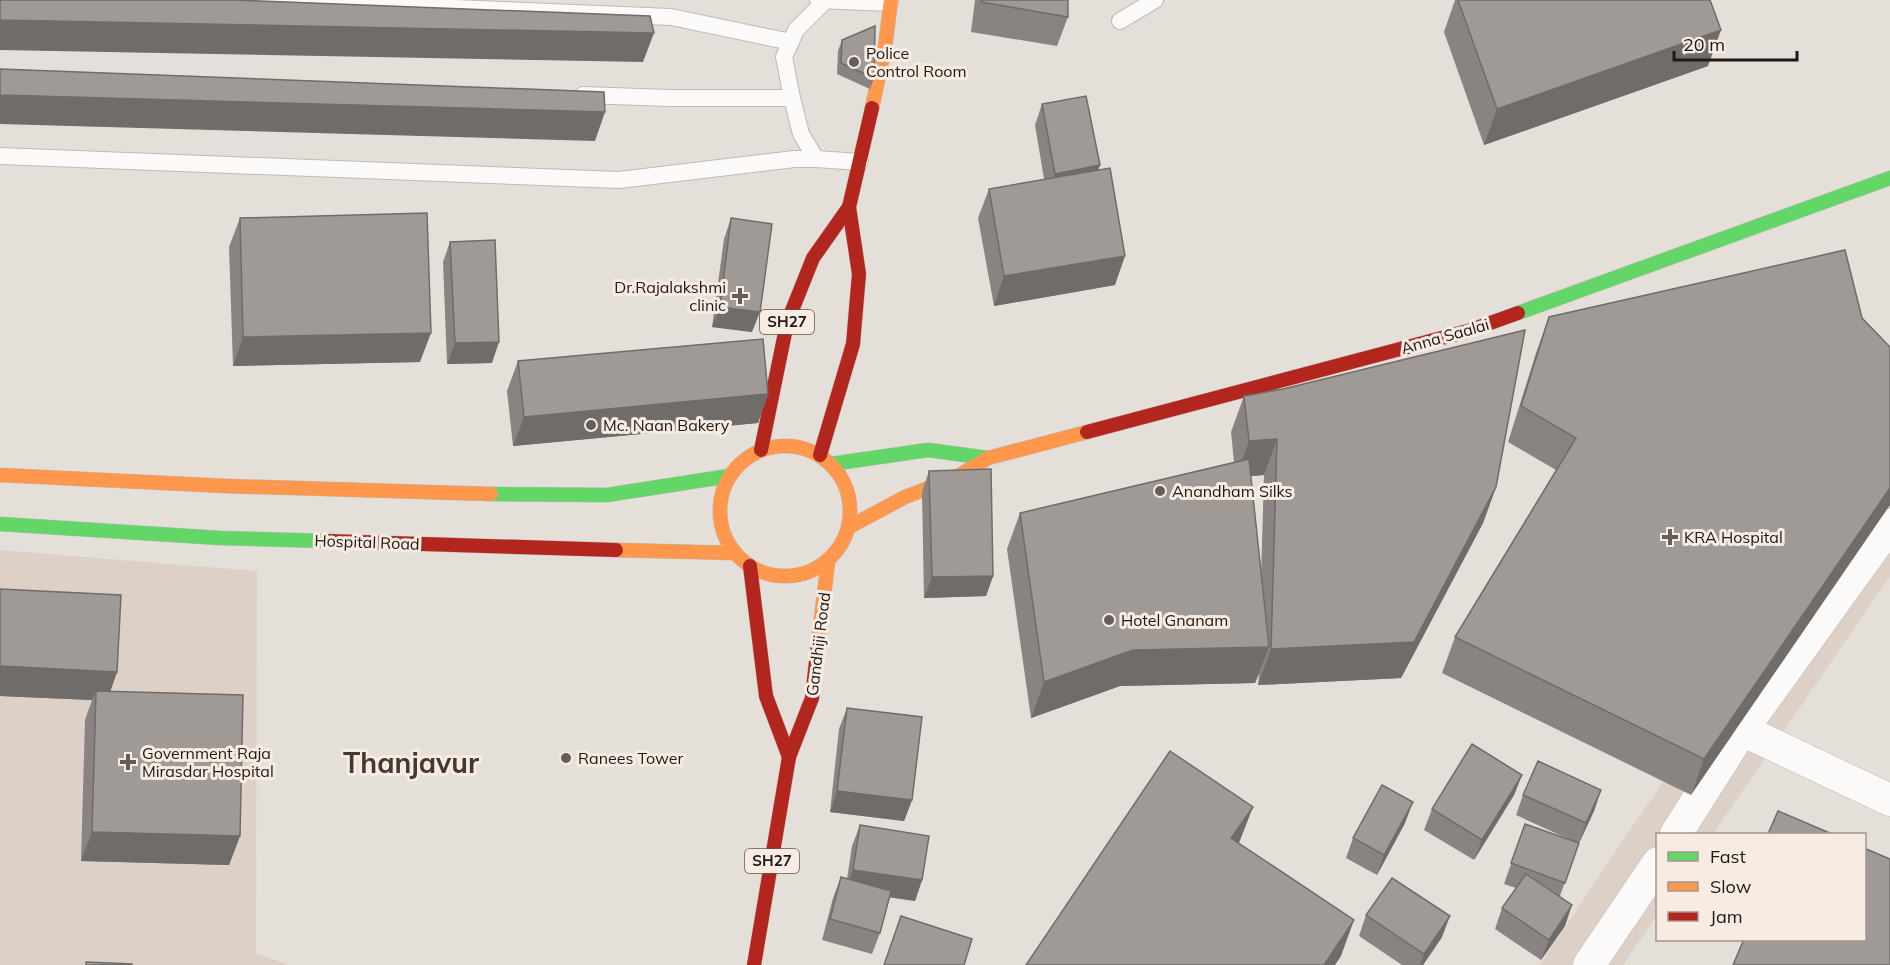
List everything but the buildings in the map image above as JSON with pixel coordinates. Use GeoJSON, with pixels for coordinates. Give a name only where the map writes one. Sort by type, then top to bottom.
{"type":"FeatureCollection","features":[{"type":"Feature","properties":{"kind":"main road","name":"SH27"},"geometry":{"type":"LineString","coordinates":[[760,450],[787,323],[813,258],[849,207],[885,47],[891,2]]}},
{"type":"Feature","properties":{"kind":"main road","name":"Anna Saalai"},"geometry":{"type":"LineString","coordinates":[[849,527],[905,497],[955,478],[988,458],[1468,332],[1890,178]]}},
{"type":"Feature","properties":{"kind":"main road","name":"SH27"},"geometry":{"type":"LineString","coordinates":[[826,460],[853,344],[859,274],[849,207]]}},
{"type":"Feature","properties":{"kind":"main road"},"geometry":{"type":"LineString","coordinates":[[781,445],[801,448],[826,460],[842,478],[849,493],[851,511],[849,527],[841,546],[828,562],[810,572],[789,577],[769,574],[750,566],[734,553],[724,535],[719,515],[721,495],[729,476],[742,460],[760,450],[781,445]]}},
{"type":"Feature","properties":{"kind":"main road","name":"Anna Saalai"},"geometry":{"type":"LineString","coordinates":[[826,460],[928,450],[988,458]]}},
{"type":"Feature","properties":{"kind":"main road"},"geometry":{"type":"LineString","coordinates":[[0,475],[226,486],[509,495],[607,495],[729,476]]}},
{"type":"Feature","properties":{"kind":"main road","name":"Hospital Road"},"geometry":{"type":"LineString","coordinates":[[0,524],[220,538],[734,553]]}},
{"type":"Feature","properties":{"kind":"main road","name":"Gandhiji Road"},"geometry":{"type":"LineString","coordinates":[[754,965],[789,758],[812,698],[828,562]]}},
{"type":"Feature","properties":{"kind":"main road","name":"Gandhiji Road"},"geometry":{"type":"LineString","coordinates":[[750,566],[766,696],[789,758]]}},
{"type":"Feature","properties":{"kind":"street"},"geometry":{"type":"LineString","coordinates":[[1677,833],[1742,730],[1890,525]]}},
{"type":"Feature","properties":{"kind":"street"},"geometry":{"type":"LineString","coordinates":[[1742,730],[1890,800]]}},
{"type":"Feature","properties":{"kind":"street"},"geometry":{"type":"LineString","coordinates":[[1589,965],[1656,866]]}},
{"type":"Feature","properties":{"kind":"lane"},"geometry":{"type":"LineString","coordinates":[[261,0],[670,17],[791,42]]}},
{"type":"Feature","properties":{"kind":"lane"},"geometry":{"type":"LineString","coordinates":[[818,0],[891,2]]}},
{"type":"Feature","properties":{"kind":"lane"},"geometry":{"type":"LineString","coordinates":[[816,159],[801,134],[784,57],[796,30],[826,0]]}},
{"type":"Feature","properties":{"kind":"lane"},"geometry":{"type":"LineString","coordinates":[[1120,21],[1155,0]]}},
{"type":"Feature","properties":{"kind":"lane"},"geometry":{"type":"LineString","coordinates":[[561,94],[669,98],[792,98]]}},
{"type":"Feature","properties":{"kind":"lane"},"geometry":{"type":"LineString","coordinates":[[0,156],[619,180],[794,159],[860,162]]}},
{"type":"Feature","properties":{"kind":"shaded area"},"geometry":{"type":"Polygon","coordinates":[[[1890,452],[1890,576],[1714,833],[1656,833],[1656,916],[1623,965],[1540,965],[1890,452]]]}},
{"type":"Feature","properties":{"kind":"shaded area","name":"Government Raja Mirasdar Hospital"},"geometry":{"type":"Polygon","coordinates":[[[0,550],[257,571],[256,953],[289,965],[0,965],[0,550]]]}},
{"type":"Feature","properties":{"kind":"traffic: fast"},"geometry":{"type":"LineString","coordinates":[[1518,313],[1890,178]]}},
{"type":"Feature","properties":{"kind":"traffic: fast"},"geometry":{"type":"LineString","coordinates":[[831,464],[928,450],[988,458]]}},
{"type":"Feature","properties":{"kind":"traffic: fast"},"geometry":{"type":"LineString","coordinates":[[491,494],[607,495],[729,476]]}},
{"type":"Feature","properties":{"kind":"traffic: fast"},"geometry":{"type":"LineString","coordinates":[[0,524],[220,538],[328,541]]}},
{"type":"Feature","properties":{"kind":"traffic: slow"},"geometry":{"type":"LineString","coordinates":[[872,108],[885,47],[891,0]]}},
{"type":"Feature","properties":{"kind":"traffic: slow"},"geometry":{"type":"LineString","coordinates":[[849,527],[905,497],[955,478],[988,458],[1087,432]]}},
{"type":"Feature","properties":{"kind":"traffic: slow"},"geometry":{"type":"LineString","coordinates":[[785,446],[810,451],[831,465],[845,486],[850,511],[845,536],[831,557],[810,571],[785,576],[760,571],[739,557],[725,536],[720,511],[725,486],[739,465],[760,451],[785,446]]}},
{"type":"Feature","properties":{"kind":"traffic: slow"},"geometry":{"type":"LineString","coordinates":[[0,475],[226,486],[491,494]]}},
{"type":"Feature","properties":{"kind":"traffic: slow"},"geometry":{"type":"LineString","coordinates":[[616,550],[734,553]]}},
{"type":"Feature","properties":{"kind":"traffic: slow"},"geometry":{"type":"LineString","coordinates":[[818,643],[828,562]]}},
{"type":"Feature","properties":{"kind":"traffic: jam"},"geometry":{"type":"LineString","coordinates":[[761,450],[787,323],[813,258],[849,207],[872,108]]}},
{"type":"Feature","properties":{"kind":"traffic: jam"},"geometry":{"type":"LineString","coordinates":[[820,455],[853,344],[859,274],[849,207]]}},
{"type":"Feature","properties":{"kind":"traffic: jam"},"geometry":{"type":"LineString","coordinates":[[1087,432],[1468,331],[1518,313]]}},
{"type":"Feature","properties":{"kind":"traffic: jam"},"geometry":{"type":"LineString","coordinates":[[328,541],[616,550]]}},
{"type":"Feature","properties":{"kind":"traffic: jam"},"geometry":{"type":"LineString","coordinates":[[750,566],[766,696],[789,757]]}},
{"type":"Feature","properties":{"kind":"traffic: jam"},"geometry":{"type":"LineString","coordinates":[[754,965],[789,757],[812,698],[818,643]]}},
{"type":"Feature","properties":{"kind":"place","name":"Police Control Room"},"geometry":{"type":"Point","coordinates":[854,62]}},
{"type":"Feature","properties":{"kind":"place","name":"Dr.Rajalakshmi clinic"},"geometry":{"type":"Point","coordinates":[740,296]}},
{"type":"Feature","properties":{"kind":"place","name":"Mc. Naan Bakery"},"geometry":{"type":"Point","coordinates":[591,425]}},
{"type":"Feature","properties":{"kind":"place","name":"Anandham Silks"},"geometry":{"type":"Point","coordinates":[1160,491]}},
{"type":"Feature","properties":{"kind":"place","name":"KRA Hospital"},"geometry":{"type":"Point","coordinates":[1670,537]}},
{"type":"Feature","properties":{"kind":"place","name":"Hotel Gnanam"},"geometry":{"type":"Point","coordinates":[1109,620]}},
{"type":"Feature","properties":{"kind":"place","name":"Ranees Tower"},"geometry":{"type":"Point","coordinates":[566,758]}},
{"type":"Feature","properties":{"kind":"place","name":"Government Raja Mirasdar Hospital"},"geometry":{"type":"Point","coordinates":[128,762]}},
{"type":"Feature","properties":{"kind":"district","name":"Thanjavur"},"geometry":{"type":"Point","coordinates":[411,763]}}]}
